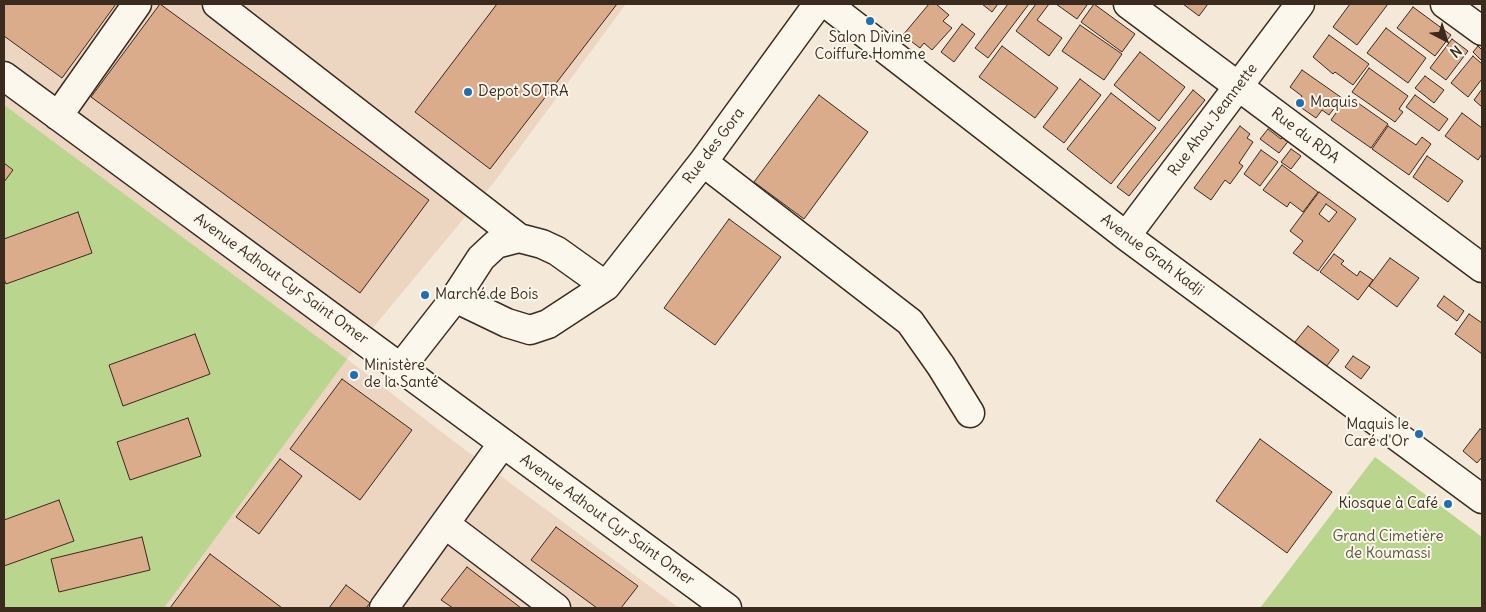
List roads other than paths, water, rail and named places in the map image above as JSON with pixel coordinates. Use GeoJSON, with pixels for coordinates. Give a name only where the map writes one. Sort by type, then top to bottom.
{"type":"FeatureCollection","features":[{"type":"Feature","properties":{"kind":"street"},"geometry":{"type":"LineString","coordinates":[[58,116],[137,4]]}},
{"type":"Feature","properties":{"kind":"street"},"geometry":{"type":"LineString","coordinates":[[217,4],[519,238],[542,244],[557,251],[606,286]]}},
{"type":"Feature","properties":{"kind":"street","name":"Rue des Gora"},"geometry":{"type":"LineString","coordinates":[[455,298],[507,324],[530,330],[548,324],[606,286],[703,162],[818,4]]}},
{"type":"Feature","properties":{"kind":"street","name":"Avenue Grah Kadji"},"geometry":{"type":"LineString","coordinates":[[827,4],[1126,236],[1482,499]]}},
{"type":"Feature","properties":{"kind":"street","name":"Rue du RDA"},"geometry":{"type":"LineString","coordinates":[[1128,4],[1482,268]]}},
{"type":"Feature","properties":{"kind":"street","name":"Rue Ahou Jeannette"},"geometry":{"type":"LineString","coordinates":[[1126,236],[1300,4]]}},
{"type":"Feature","properties":{"kind":"street"},"geometry":{"type":"LineString","coordinates":[[1445,4],[1482,31]]}},
{"type":"Feature","properties":{"kind":"street","name":"Avenue Adhout Cyr Saint Omer"},"geometry":{"type":"LineString","coordinates":[[4,76],[727,608]]}},
{"type":"Feature","properties":{"kind":"street"},"geometry":{"type":"LineString","coordinates":[[703,162],[910,322],[941,366],[970,413]]}},
{"type":"Feature","properties":{"kind":"street"},"geometry":{"type":"LineString","coordinates":[[400,367],[455,298],[481,258],[496,244],[519,238]]}},
{"type":"Feature","properties":{"kind":"street"},"geometry":{"type":"LineString","coordinates":[[384,608],[503,443]]}},
{"type":"Feature","properties":{"kind":"street"},"geometry":{"type":"LineString","coordinates":[[445,524],[556,608]]}},
{"type":"Feature","properties":{"kind":"place","name":"Salon Divine Coiffure Homme"},"geometry":{"type":"Point","coordinates":[870,21]}},
{"type":"Feature","properties":{"kind":"place","name":"Depot SOTRA"},"geometry":{"type":"Point","coordinates":[468,92]}},
{"type":"Feature","properties":{"kind":"place","name":"Maquis"},"geometry":{"type":"Point","coordinates":[1300,103]}},
{"type":"Feature","properties":{"kind":"place","name":"Marché de Bois"},"geometry":{"type":"Point","coordinates":[425,295]}},
{"type":"Feature","properties":{"kind":"place","name":"Ministère de la Santé"},"geometry":{"type":"Point","coordinates":[354,375]}},
{"type":"Feature","properties":{"kind":"place","name":"Maquis le Caré d'Or"},"geometry":{"type":"Point","coordinates":[1419,434]}},
{"type":"Feature","properties":{"kind":"place","name":"Kiosque à Café"},"geometry":{"type":"Point","coordinates":[1448,504]}},
{"type":"Feature","properties":{"kind":"park label","name":"Grand Cimetière de Koumassi"},"geometry":{"type":"Point","coordinates":[1388,546]}}]}
